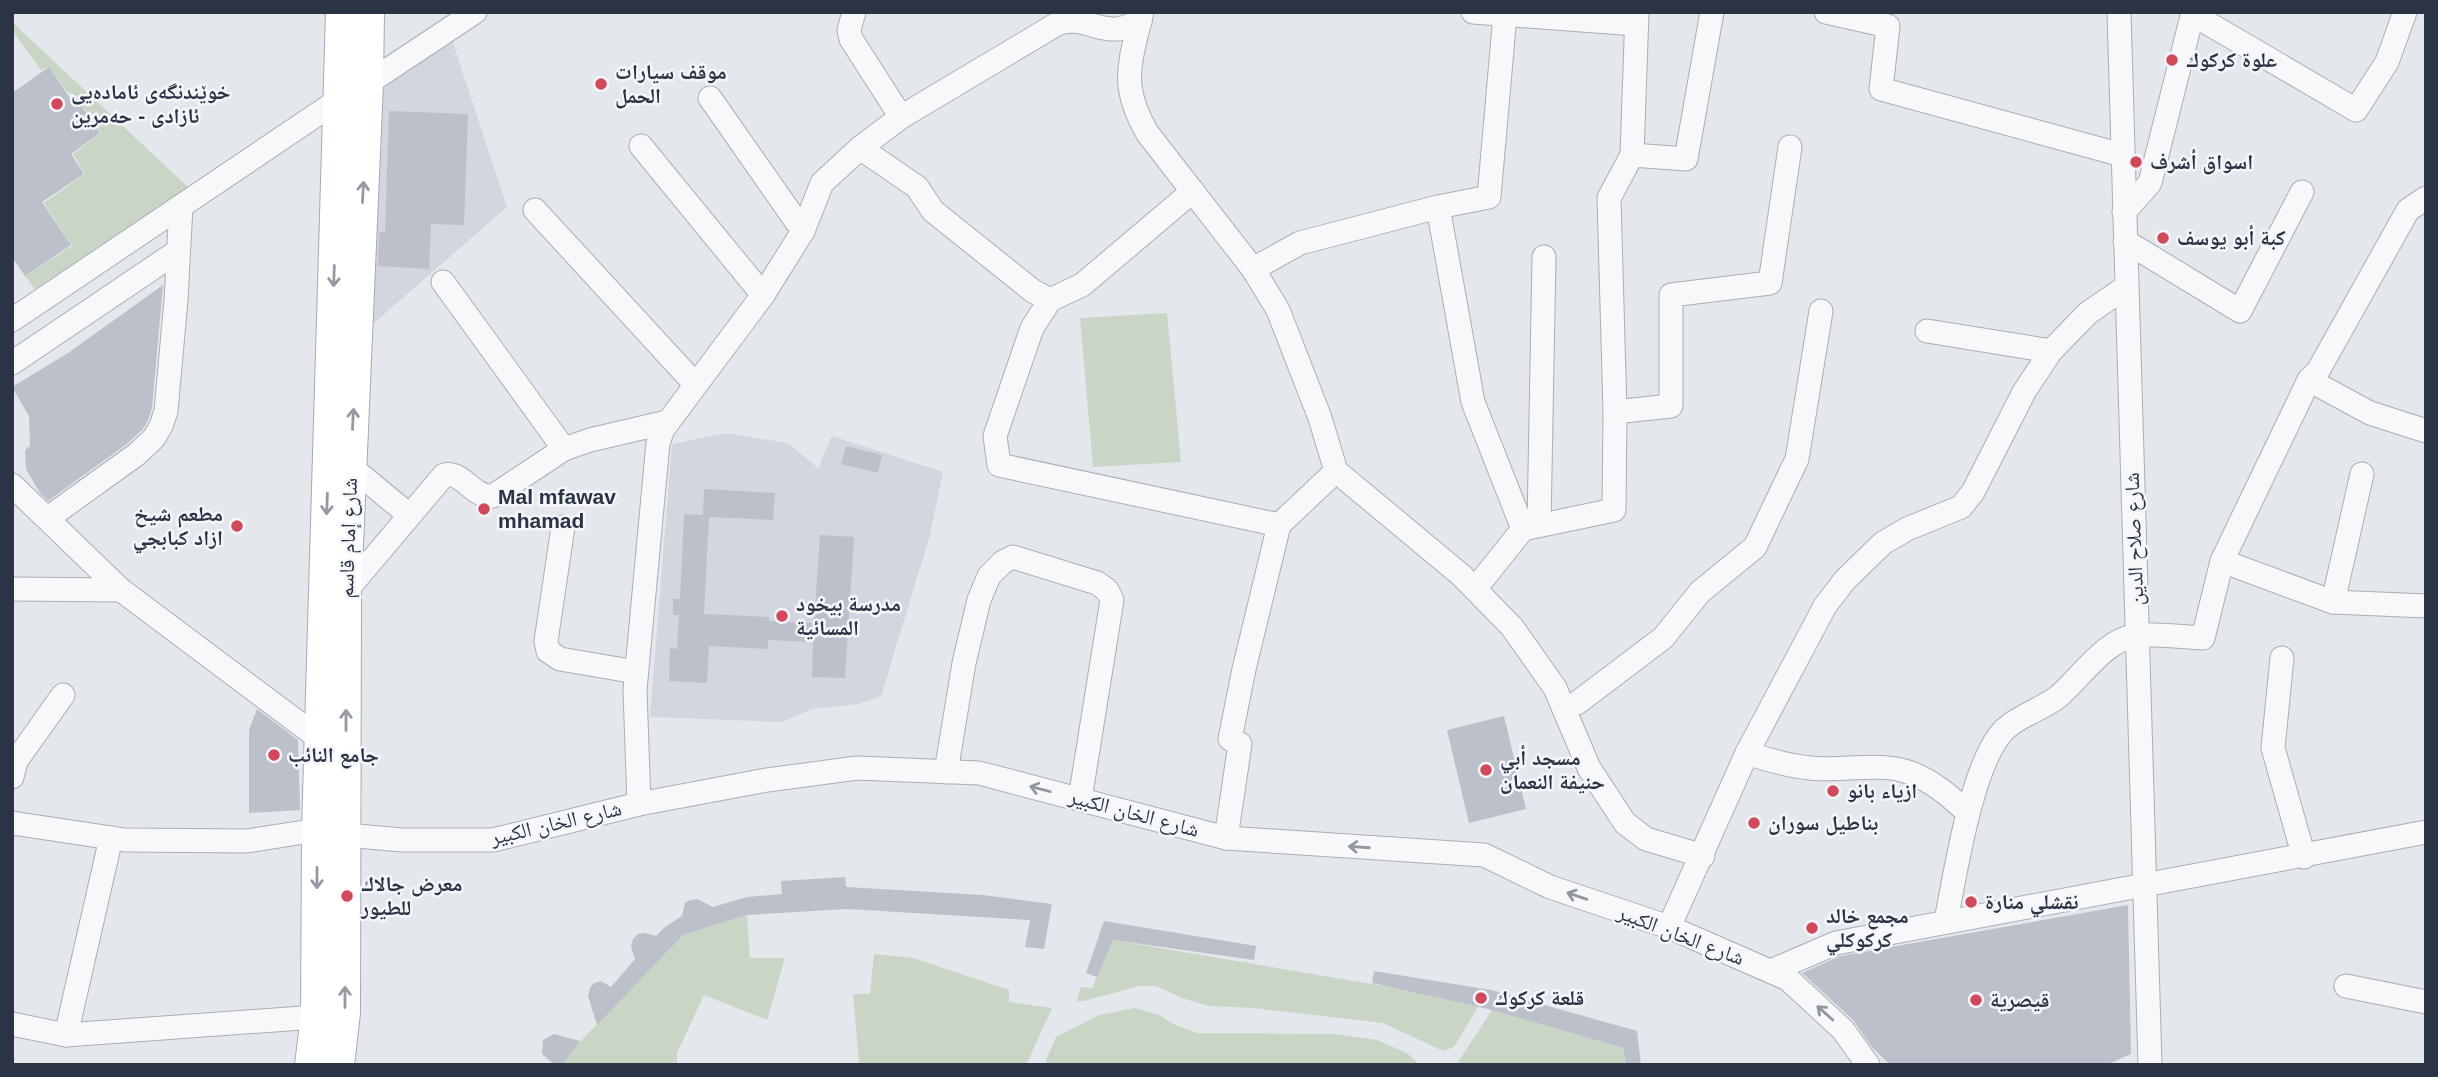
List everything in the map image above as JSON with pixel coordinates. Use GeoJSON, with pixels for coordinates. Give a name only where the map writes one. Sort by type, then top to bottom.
{"type":"FeatureCollection","features":[{"type":"Feature","properties":{"kind":"main road","name":"شارع إمام قاسم"},"geometry":{"type":"LineString","coordinates":[[339,1065],[345,1013],[332,832],[320,739],[341,12]]}},
{"type":"Feature","properties":{"kind":"main road","name":"شارع إمام قاسم"},"geometry":{"type":"LineString","coordinates":[[310,1065],[332,832],[346,591],[369,12]]}},
{"type":"Feature","properties":{"kind":"main road"},"geometry":{"type":"LineString","coordinates":[[340,99],[368,83]]}},
{"type":"Feature","properties":{"kind":"street"},"geometry":{"type":"LineString","coordinates":[[368,83],[475,12]]}},
{"type":"Feature","properties":{"kind":"street"},"geometry":{"type":"LineString","coordinates":[[854,12],[849,30],[851,39],[901,117]]}},
{"type":"Feature","properties":{"kind":"street"},"geometry":{"type":"LineString","coordinates":[[1473,12],[1636,18],[1632,155],[1609,198],[1615,412],[1614,510],[1531,527],[1475,589]]}},
{"type":"Feature","properties":{"kind":"street"},"geometry":{"type":"LineString","coordinates":[[1632,155],[1685,159],[1712,12]]}},
{"type":"Feature","properties":{"kind":"street","name":"شارع صلاح الدين"},"geometry":{"type":"LineString","coordinates":[[2119,12],[2144,884],[2146,1063]]}},
{"type":"Feature","properties":{"kind":"street"},"geometry":{"type":"LineString","coordinates":[[2124,212],[2150,183],[2192,13],[2356,110],[2387,62],[2405,12]]}},
{"type":"Feature","properties":{"kind":"street"},"geometry":{"type":"LineString","coordinates":[[1839,14],[1888,26],[1881,89],[2122,155]]}},
{"type":"Feature","properties":{"kind":"street"},"geometry":{"type":"LineString","coordinates":[[1253,269],[1300,243],[1438,207],[1489,197],[1505,15]]}},
{"type":"Feature","properties":{"kind":"street"},"geometry":{"type":"LineString","coordinates":[[639,804],[635,725],[636,672],[658,443],[667,422],[764,295],[803,231],[822,183],[860,148],[901,117],[1064,21],[1080,21],[1120,29],[1141,17]]}},
{"type":"Feature","properties":{"kind":"street"},"geometry":{"type":"LineString","coordinates":[[1141,17],[1129,69],[1129,90],[1133,103],[1148,134],[1253,269],[1278,310],[1296,353],[1336,471],[1461,575],[1512,627],[1555,688],[1589,768],[1625,823],[1646,839],[1703,856]]}},
{"type":"Feature","properties":{"kind":"street"},"geometry":{"type":"LineString","coordinates":[[710,98],[803,231]]}},
{"type":"Feature","properties":{"kind":"street"},"geometry":{"type":"LineString","coordinates":[[12,320],[340,99]]}},
{"type":"Feature","properties":{"kind":"street"},"geometry":{"type":"LineString","coordinates":[[640,146],[764,295]]}},
{"type":"Feature","properties":{"kind":"street"},"geometry":{"type":"LineString","coordinates":[[1615,412],[1671,406],[1671,295],[1770,283],[1790,147]]}},
{"type":"Feature","properties":{"kind":"street"},"geometry":{"type":"LineString","coordinates":[[860,148],[917,187],[933,211],[1033,291],[1050,300]]}},
{"type":"Feature","properties":{"kind":"street"},"geometry":{"type":"LineString","coordinates":[[1192,191],[1082,285],[1050,300],[1032,328],[995,436],[999,465],[1279,525]]}},
{"type":"Feature","properties":{"kind":"street"},"geometry":{"type":"LineString","coordinates":[[2125,242],[2240,311],[2302,192]]}},
{"type":"Feature","properties":{"kind":"street"},"geometry":{"type":"LineString","coordinates":[[48,518],[137,454],[154,438],[161,426],[167,397],[181,206]]}},
{"type":"Feature","properties":{"kind":"street"},"geometry":{"type":"LineString","coordinates":[[1438,207],[1474,402],[1531,527]]}},
{"type":"Feature","properties":{"kind":"street"},"geometry":{"type":"LineString","coordinates":[[535,209],[695,384]]}},
{"type":"Feature","properties":{"kind":"street"},"geometry":{"type":"LineString","coordinates":[[1946,921],[1968,813],[1994,742],[2006,727],[2057,697],[2102,653],[2119,642],[2137,635],[2203,638],[2222,561],[2309,380],[2318,371],[2420,210]]}},
{"type":"Feature","properties":{"kind":"street"},"geometry":{"type":"LineString","coordinates":[[12,363],[178,251]]}},
{"type":"Feature","properties":{"kind":"street"},"geometry":{"type":"LineString","coordinates":[[1531,527],[1544,257]]}},
{"type":"Feature","properties":{"kind":"street"},"geometry":{"type":"LineString","coordinates":[[443,282],[564,449]]}},
{"type":"Feature","properties":{"kind":"street"},"geometry":{"type":"LineString","coordinates":[[1669,927],[1747,753],[1825,606],[1882,543],[1961,507],[1973,492],[2024,392],[2051,351],[2088,313],[2126,287]]}},
{"type":"Feature","properties":{"kind":"street"},"geometry":{"type":"LineString","coordinates":[[1577,703],[1663,638],[1700,592],[1755,547],[1797,459],[1821,312]]}},
{"type":"Feature","properties":{"kind":"street"},"geometry":{"type":"LineString","coordinates":[[1927,331],[2051,351]]}},
{"type":"Feature","properties":{"kind":"street"},"geometry":{"type":"LineString","coordinates":[[2309,380],[2370,413],[2426,431]]}},
{"type":"Feature","properties":{"kind":"street"},"geometry":{"type":"LineString","coordinates":[[346,591],[444,475],[456,476],[482,495],[493,496],[564,449],[590,440],[667,422]]}},
{"type":"Feature","properties":{"kind":"street"},"geometry":{"type":"LineString","coordinates":[[351,467],[409,515]]}},
{"type":"Feature","properties":{"kind":"street"},"geometry":{"type":"LineString","coordinates":[[1226,838],[1240,744],[1230,739],[1279,525],[1336,471]]}},
{"type":"Feature","properties":{"kind":"street"},"geometry":{"type":"LineString","coordinates":[[2333,602],[2362,474]]}},
{"type":"Feature","properties":{"kind":"street"},"geometry":{"type":"LineString","coordinates":[[12,478],[13,485],[121,590],[320,739]]}},
{"type":"Feature","properties":{"kind":"street"},"geometry":{"type":"LineString","coordinates":[[563,527],[546,641],[548,651],[560,659],[636,672]]}},
{"type":"Feature","properties":{"kind":"street"},"geometry":{"type":"LineString","coordinates":[[946,772],[964,663],[979,600],[989,576],[1003,562],[1013,557],[1097,583],[1107,590],[1112,600],[1080,799]]}},
{"type":"Feature","properties":{"kind":"street"},"geometry":{"type":"LineString","coordinates":[[2222,561],[2333,602],[2426,606]]}},
{"type":"Feature","properties":{"kind":"street"},"geometry":{"type":"LineString","coordinates":[[12,589],[121,590]]}},
{"type":"Feature","properties":{"kind":"street"},"geometry":{"type":"LineString","coordinates":[[2282,658],[2273,748],[2304,857]]}},
{"type":"Feature","properties":{"kind":"street"},"geometry":{"type":"LineString","coordinates":[[12,777],[16,761],[63,695]]}},
{"type":"Feature","properties":{"kind":"street"},"geometry":{"type":"LineString","coordinates":[[1747,753],[1810,769],[1891,769],[1911,773],[1946,792],[1968,813]]}},
{"type":"Feature","properties":{"kind":"street","name":"شارع الخان الكبير"},"geometry":{"type":"LineString","coordinates":[[12,823],[111,838],[247,841],[332,832],[402,840],[493,840],[639,804],[767,780],[857,768],[979,773],[1226,838],[1484,856],[1550,887],[1669,927],[1788,979],[1843,1030],[1868,1065]]}},
{"type":"Feature","properties":{"kind":"street"},"geometry":{"type":"LineString","coordinates":[[1771,971],[1836,943],[2426,832]]}},
{"type":"Feature","properties":{"kind":"street"},"geometry":{"type":"LineString","coordinates":[[66,1035],[111,838]]}},
{"type":"Feature","properties":{"kind":"street"},"geometry":{"type":"LineString","coordinates":[[2346,986],[2426,1002]]}},
{"type":"Feature","properties":{"kind":"street"},"geometry":{"type":"LineString","coordinates":[[12,1024],[66,1035],[316,1017]]}},
{"type":"Feature","properties":{"kind":"shaded area"},"geometry":{"type":"Polygon","coordinates":[[[452,40],[507,207],[367,329],[376,100],[392,78],[452,40]]]}},
{"type":"Feature","properties":{"kind":"shaded area","name":"مدرسة بيخود المسائية"},"geometry":{"type":"Polygon","coordinates":[[[726,433],[788,443],[818,468],[832,436],[943,472],[930,535],[881,696],[859,704],[812,709],[782,722],[650,717],[672,444],[726,433]]]}},
{"type":"Feature","properties":{"kind":"green space"},"geometry":{"type":"Polygon","coordinates":[[[12,22],[189,188],[35,289],[25,276],[72,246],[44,203],[85,174],[73,154],[101,133],[75,95],[67,92],[49,67],[41,70],[12,30],[12,22]]]}},
{"type":"Feature","properties":{"kind":"green space"},"geometry":{"type":"Polygon","coordinates":[[[1167,313],[1181,462],[1093,467],[1080,318],[1167,313]]]}},
{"type":"Feature","properties":{"kind":"green space"},"geometry":{"type":"Polygon","coordinates":[[[747,915],[750,958],[785,958],[767,1020],[704,995],[677,1053],[677,1065],[562,1065],[576,1046],[683,935],[747,915]]]}},
{"type":"Feature","properties":{"kind":"green space"},"geometry":{"type":"Polygon","coordinates":[[[1113,940],[1395,988],[1478,1007],[1454,1047],[1443,1051],[1383,1023],[1253,1008],[1208,1006],[1156,986],[1139,986],[1077,1001],[1081,987],[1092,988],[1113,940]]]}},
{"type":"Feature","properties":{"kind":"green space"},"geometry":{"type":"Polygon","coordinates":[[[874,954],[913,958],[1009,990],[1009,1002],[1052,1008],[1026,1065],[850,1065],[859,1063],[853,994],[870,994],[874,954]]]}},
{"type":"Feature","properties":{"kind":"green space"},"geometry":{"type":"Polygon","coordinates":[[[1135,1008],[1159,1015],[1173,1024],[1197,1033],[1335,1034],[1377,1040],[1407,1053],[1420,1065],[1044,1065],[1056,1037],[1099,1015],[1135,1008]]]}},
{"type":"Feature","properties":{"kind":"green space"},"geometry":{"type":"Polygon","coordinates":[[[1492,1010],[1623,1048],[1626,1065],[1456,1065],[1492,1010]]]}},
{"type":"Feature","properties":{"kind":"building"},"geometry":{"type":"Polygon","coordinates":[[[49,67],[72,101],[76,98],[100,133],[71,154],[84,174],[42,202],[71,245],[25,276],[12,257],[12,93],[49,67]]]}},
{"type":"Feature","properties":{"kind":"building"},"geometry":{"type":"Polygon","coordinates":[[[389,111],[468,114],[464,225],[431,224],[429,269],[378,266],[379,232],[385,232],[389,111]]]}},
{"type":"Feature","properties":{"kind":"building"},"geometry":{"type":"Polygon","coordinates":[[[163,285],[152,408],[148,420],[143,429],[128,443],[48,501],[26,469],[25,450],[30,446],[29,416],[12,387],[68,353],[163,285]]]}},
{"type":"Feature","properties":{"kind":"building"},"geometry":{"type":"Polygon","coordinates":[[[846,446],[882,455],[878,473],[841,464],[846,446]]]}},
{"type":"Feature","properties":{"kind":"building"},"geometry":{"type":"Polygon","coordinates":[[[704,489],[775,493],[773,520],[709,517],[704,614],[769,617],[769,621],[814,623],[820,535],[854,537],[845,678],[812,677],[813,642],[768,640],[768,649],[709,646],[707,683],[669,681],[670,648],[677,649],[679,615],[673,615],[673,599],[680,599],[684,514],[703,515],[704,489]]]}},
{"type":"Feature","properties":{"kind":"building","name":"جامع النائب"},"geometry":{"type":"Polygon","coordinates":[[[257,709],[298,740],[300,810],[249,813],[249,730],[257,709]]]}},
{"type":"Feature","properties":{"kind":"building","name":"مسجد أبي حنيفة النعمان"},"geometry":{"type":"Polygon","coordinates":[[[1504,716],[1526,809],[1469,823],[1447,730],[1504,716]]]}},
{"type":"Feature","properties":{"kind":"building"},"geometry":{"type":"Polygon","coordinates":[[[845,877],[846,887],[983,895],[1052,904],[1044,949],[1025,947],[1030,920],[847,909],[747,915],[683,935],[597,1025],[588,996],[590,988],[601,981],[611,987],[635,959],[631,947],[633,939],[644,933],[656,936],[682,916],[685,903],[690,900],[697,899],[713,907],[747,897],[782,894],[781,881],[845,877]]]}},
{"type":"Feature","properties":{"kind":"building","name":"قيصرية"},"geometry":{"type":"Polygon","coordinates":[[[2128,905],[2131,1054],[2106,1065],[1890,1065],[1871,1046],[1853,1020],[1802,973],[1840,956],[2128,905]]]}},
{"type":"Feature","properties":{"kind":"building"},"geometry":{"type":"Polygon","coordinates":[[[1104,921],[1256,946],[1254,960],[1113,940],[1097,977],[1086,973],[1104,921]]]}},
{"type":"Feature","properties":{"kind":"building"},"geometry":{"type":"Polygon","coordinates":[[[1374,971],[1491,990],[1637,1031],[1641,1065],[1626,1065],[1623,1048],[1492,1010],[1372,983],[1374,971]]]}},
{"type":"Feature","properties":{"kind":"building"},"geometry":{"type":"Polygon","coordinates":[[[554,1034],[580,1041],[562,1065],[555,1065],[542,1054],[543,1040],[554,1034]]]}},
{"type":"Feature","properties":{"kind":"place","name":"علوة كركوك"},"geometry":{"type":"Point","coordinates":[2172,60]}},
{"type":"Feature","properties":{"kind":"place","name":"موقف سيارات الحمل"},"geometry":{"type":"Point","coordinates":[601,84]}},
{"type":"Feature","properties":{"kind":"place","name":"خوێندنگەی ئامادەیی ئازادی - حەمرین"},"geometry":{"type":"Point","coordinates":[57,104]}},
{"type":"Feature","properties":{"kind":"place","name":"اسواق أشرف"},"geometry":{"type":"Point","coordinates":[2136,162]}},
{"type":"Feature","properties":{"kind":"place","name":"كبة أبو يوسف"},"geometry":{"type":"Point","coordinates":[2163,238]}},
{"type":"Feature","properties":{"kind":"place","name":"Mal mfawav mhamad"},"geometry":{"type":"Point","coordinates":[484,509]}},
{"type":"Feature","properties":{"kind":"place","name":"مطعم شيخ ازاد كبابجي"},"geometry":{"type":"Point","coordinates":[237,526]}},
{"type":"Feature","properties":{"kind":"place","name":"مدرسة بيخود المسائية"},"geometry":{"type":"Point","coordinates":[782,616]}},
{"type":"Feature","properties":{"kind":"place","name":"جامع النائب"},"geometry":{"type":"Point","coordinates":[274,755]}},
{"type":"Feature","properties":{"kind":"place","name":"مسجد أبي حنيفة النعمان"},"geometry":{"type":"Point","coordinates":[1486,770]}},
{"type":"Feature","properties":{"kind":"place","name":"ازياء بانو"},"geometry":{"type":"Point","coordinates":[1833,791]}},
{"type":"Feature","properties":{"kind":"place","name":"بناطيل سوران"},"geometry":{"type":"Point","coordinates":[1754,823]}},
{"type":"Feature","properties":{"kind":"place","name":"معرض جالاك للطيور"},"geometry":{"type":"Point","coordinates":[347,896]}},
{"type":"Feature","properties":{"kind":"place","name":"نقشلي منارة"},"geometry":{"type":"Point","coordinates":[1971,902]}},
{"type":"Feature","properties":{"kind":"place","name":"مجمع خالد كركوكلي"},"geometry":{"type":"Point","coordinates":[1812,928]}},
{"type":"Feature","properties":{"kind":"place","name":"قلعة كركوك"},"geometry":{"type":"Point","coordinates":[1481,998]}},
{"type":"Feature","properties":{"kind":"place","name":"قيصرية"},"geometry":{"type":"Point","coordinates":[1976,1000]}}]}
